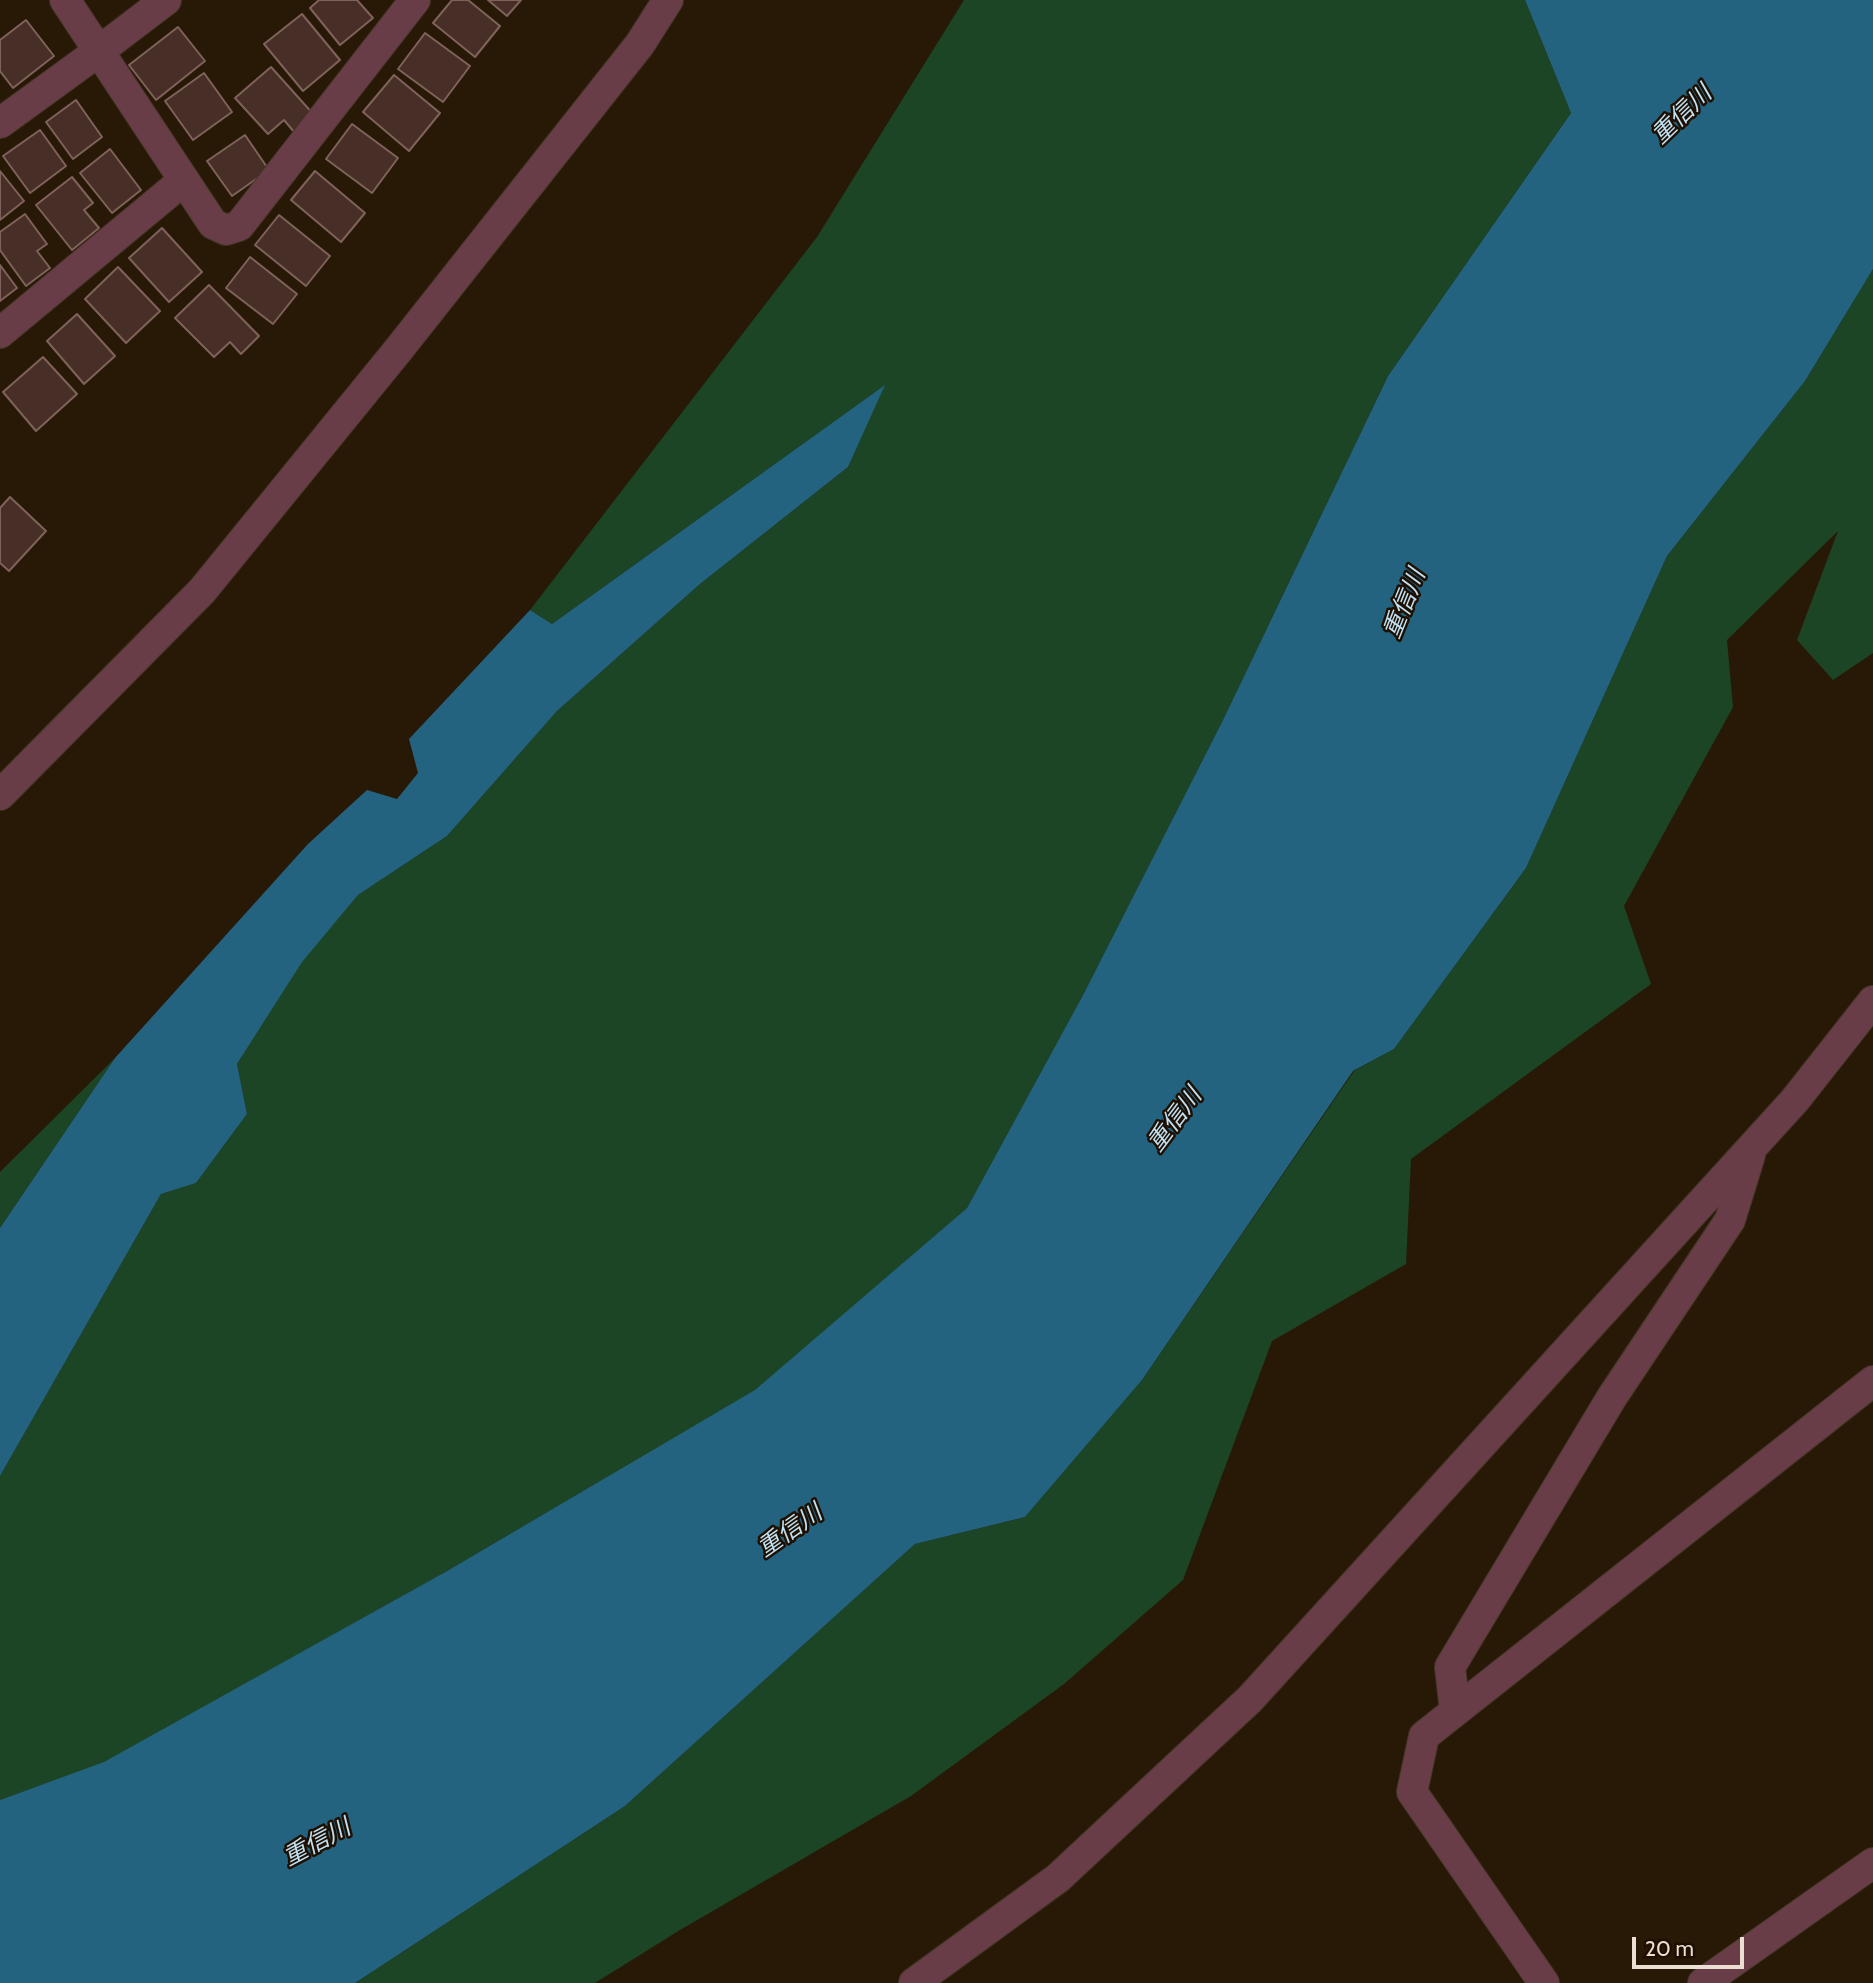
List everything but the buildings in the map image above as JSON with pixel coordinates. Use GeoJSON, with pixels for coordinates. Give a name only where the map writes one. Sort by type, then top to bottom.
{"type":"FeatureCollection","features":[{"type":"Feature","properties":{"kind":"street"},"geometry":{"type":"LineString","coordinates":[[65,0],[213,224],[226,230],[239,226],[415,0]]}},
{"type":"Feature","properties":{"kind":"street"},"geometry":{"type":"LineString","coordinates":[[0,123],[166,0]]}},
{"type":"Feature","properties":{"kind":"street"},"geometry":{"type":"LineString","coordinates":[[0,795],[202,592],[399,349],[640,44],[668,0]]}},
{"type":"Feature","properties":{"kind":"street"},"geometry":{"type":"LineString","coordinates":[[0,333],[184,180]]}},
{"type":"Feature","properties":{"kind":"street"},"geometry":{"type":"LineString","coordinates":[[914,1983],[1058,1878],[1250,1699],[1796,1100],[1873,1001]]}},
{"type":"Feature","properties":{"kind":"street"},"geometry":{"type":"LineString","coordinates":[[1455,1711],[1450,1667],[1612,1397],[1730,1220],[1752,1148]]}},
{"type":"Feature","properties":{"kind":"street"},"geometry":{"type":"LineString","coordinates":[[1544,1983],[1412,1792],[1424,1736],[1873,1381]]}},
{"type":"Feature","properties":{"kind":"street"},"geometry":{"type":"LineString","coordinates":[[1703,1983],[1873,1863]]}},
{"type":"Feature","properties":{"kind":"green space"},"geometry":{"type":"Polygon","coordinates":[[[964,0],[1525,0],[1571,113],[1388,376],[1222,722],[1083,995],[967,1208],[756,1390],[447,1571],[104,1763],[0,1800],[0,1476],[161,1194],[196,1183],[247,1114],[237,1064],[302,961],[358,895],[447,836],[557,711],[700,584],[848,467],[884,386],[552,624],[530,610],[817,237],[964,0]]]}},
{"type":"Feature","properties":{"kind":"green space"},"geometry":{"type":"Polygon","coordinates":[[[1873,269],[1873,653],[1833,680],[1797,640],[1838,531],[1727,640],[1733,707],[1624,906],[1651,984],[1411,1159],[1406,1264],[1272,1341],[1183,1580],[1064,1684],[911,1796],[680,1930],[595,1983],[355,1983],[625,1806],[915,1544],[1025,1517],[1142,1380],[1354,1071],[1394,1049],[1526,868],[1667,556],[1805,381],[1873,269]]]}},
{"type":"Feature","properties":{"kind":"green space"},"geometry":{"type":"Polygon","coordinates":[[[115,1058],[0,1228],[0,1172],[115,1058]]]}},
{"type":"Feature","properties":{"kind":"water","name":"重信川"},"geometry":{"type":"Polygon","coordinates":[[[1525,0],[1873,0],[1873,269],[1805,381],[1667,556],[1526,868],[1394,1049],[1353,1071],[1142,1380],[1025,1517],[915,1544],[625,1806],[355,1983],[0,1983],[0,1800],[104,1762],[447,1571],[755,1390],[967,1208],[1083,995],[1222,722],[1388,376],[1571,113],[1525,0]]]}},
{"type":"Feature","properties":{"kind":"water"},"geometry":{"type":"Polygon","coordinates":[[[885,385],[848,467],[700,584],[557,711],[447,836],[358,895],[302,962],[237,1064],[247,1114],[196,1183],[161,1194],[0,1476],[0,1228],[115,1058],[308,844],[367,790],[397,799],[418,773],[409,739],[530,610],[552,624],[885,385]]]}}]}
